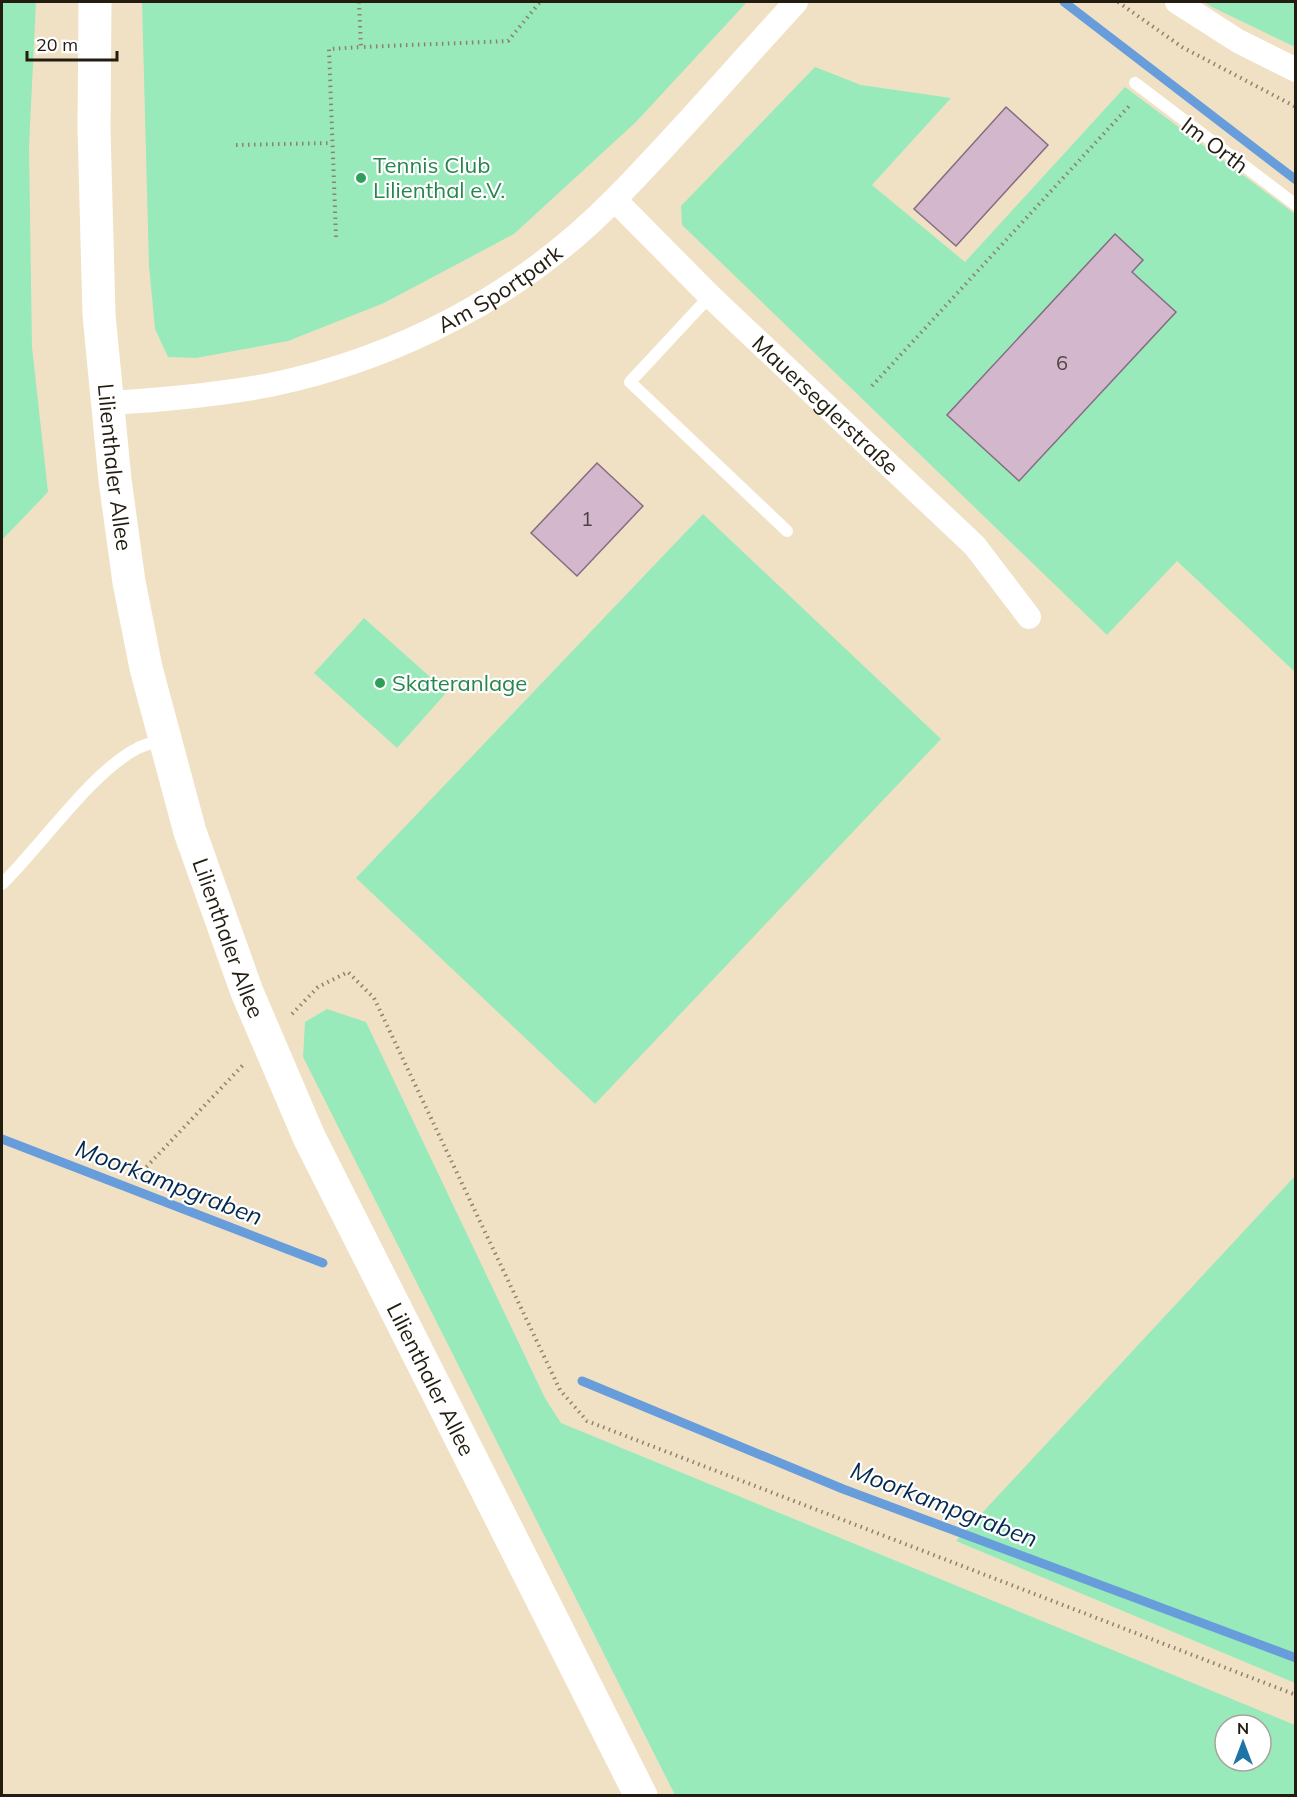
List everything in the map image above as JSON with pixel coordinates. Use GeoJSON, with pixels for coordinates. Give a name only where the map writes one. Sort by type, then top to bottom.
{"type":"FeatureCollection","features":[{"type":"Feature","properties":{"kind":"main road","name":"Lilienthaler Allee"},"geometry":{"type":"LineString","coordinates":[[94,2],[93,80],[98,268],[108,404],[129,582],[146,668],[164,739],[209,888],[267,1041],[314,1147],[641,1796]]}},
{"type":"Feature","properties":{"kind":"street","name":"Am Sportpark"},"geometry":{"type":"LineString","coordinates":[[108,404],[208,395],[272,384],[348,364],[436,328],[487,302],[573,237],[615,200],[796,2]]}},
{"type":"Feature","properties":{"kind":"street"},"geometry":{"type":"LineString","coordinates":[[1177,2],[1238,40],[1296,70]]}},
{"type":"Feature","properties":{"kind":"street","name":"Mauerseglerstraße"},"geometry":{"type":"LineString","coordinates":[[615,200],[710,296],[975,546],[1029,617]]}},
{"type":"Feature","properties":{"kind":"lane","name":"Im Orth"},"geometry":{"type":"LineString","coordinates":[[1139,87],[1296,205]]}},
{"type":"Feature","properties":{"kind":"lane"},"geometry":{"type":"LineString","coordinates":[[710,296],[630,382],[788,531]]}},
{"type":"Feature","properties":{"kind":"lane"},"geometry":{"type":"LineString","coordinates":[[2,884],[66,814],[120,760],[138,748],[164,739]]}},
{"type":"Feature","properties":{"kind":"path"},"geometry":{"type":"LineString","coordinates":[[359,2],[361,47]]}},
{"type":"Feature","properties":{"kind":"path"},"geometry":{"type":"LineString","coordinates":[[336,237],[329,49],[508,41],[540,2]]}},
{"type":"Feature","properties":{"kind":"path"},"geometry":{"type":"LineString","coordinates":[[1118,2],[1190,51],[1296,107]]}},
{"type":"Feature","properties":{"kind":"path"},"geometry":{"type":"LineString","coordinates":[[872,386],[1139,87]]}},
{"type":"Feature","properties":{"kind":"path"},"geometry":{"type":"LineString","coordinates":[[236,145],[332,143]]}},
{"type":"Feature","properties":{"kind":"path"},"geometry":{"type":"LineString","coordinates":[[134,1180],[318,987],[348,972],[374,998],[560,1390],[587,1421],[1296,1695]]}},
{"type":"Feature","properties":{"kind":"green space"},"geometry":{"type":"Polygon","coordinates":[[[2,2],[36,2],[29,147],[32,347],[48,492],[2,540],[2,2]]]}},
{"type":"Feature","properties":{"kind":"green space","name":"Tennis Club Lilienthal e.V."},"geometry":{"type":"Polygon","coordinates":[[[142,2],[747,2],[636,122],[514,234],[384,303],[288,341],[196,358],[168,357],[155,329],[149,266],[142,2]]]}},
{"type":"Feature","properties":{"kind":"green space"},"geometry":{"type":"Polygon","coordinates":[[[1204,2],[1295,2],[1295,47],[1212,7],[1204,2]]]}},
{"type":"Feature","properties":{"kind":"green space"},"geometry":{"type":"Polygon","coordinates":[[[815,67],[861,85],[951,98],[872,185],[965,262],[1125,87],[1295,214],[1295,672],[1177,561],[1107,635],[682,225],[681,206],[815,67]]]}},
{"type":"Feature","properties":{"kind":"green space"},"geometry":{"type":"Polygon","coordinates":[[[703,514],[941,739],[595,1104],[356,878],[703,514]]]}},
{"type":"Feature","properties":{"kind":"green space","name":"Skateranlage"},"geometry":{"type":"Polygon","coordinates":[[[364,618],[447,692],[397,748],[314,673],[364,618]]]}},
{"type":"Feature","properties":{"kind":"green space"},"geometry":{"type":"Polygon","coordinates":[[[327,1009],[366,1022],[545,1398],[561,1423],[1266,1713],[1213,1713],[1213,1773],[1273,1773],[1273,1716],[1295,1725],[1295,1795],[675,1795],[303,1057],[305,1022],[327,1009]]]}},
{"type":"Feature","properties":{"kind":"green space"},"geometry":{"type":"Polygon","coordinates":[[[1295,1176],[1295,1683],[956,1541],[1295,1176]]]}},
{"type":"Feature","properties":{"kind":"building"},"geometry":{"type":"Polygon","coordinates":[[[1006,107],[1048,145],[956,246],[914,209],[1006,107]]]}},
{"type":"Feature","properties":{"kind":"building"},"geometry":{"type":"Polygon","coordinates":[[[1115,234],[1143,260],[1132,272],[1176,312],[1019,481],[947,415],[1115,234]]]}},
{"type":"Feature","properties":{"kind":"building"},"geometry":{"type":"Polygon","coordinates":[[[597,463],[643,506],[577,576],[531,533],[597,463]]]}},
{"type":"Feature","properties":{"kind":"waterway"},"geometry":{"type":"LineString","coordinates":[[1064,2],[1296,180]]}},
{"type":"Feature","properties":{"kind":"waterway","name":"Moorkampgraben"},"geometry":{"type":"LineString","coordinates":[[2,1139],[323,1263]]}},
{"type":"Feature","properties":{"kind":"waterway","name":"Moorkampgraben"},"geometry":{"type":"LineString","coordinates":[[582,1381],[843,1489],[1296,1658]]}},
{"type":"Feature","properties":{"kind":"place","name":"Tennis Club Lilienthal e.V."},"geometry":{"type":"Point","coordinates":[361,178]}},
{"type":"Feature","properties":{"kind":"place","name":"Skateranlage"},"geometry":{"type":"Point","coordinates":[380,683]}}]}
